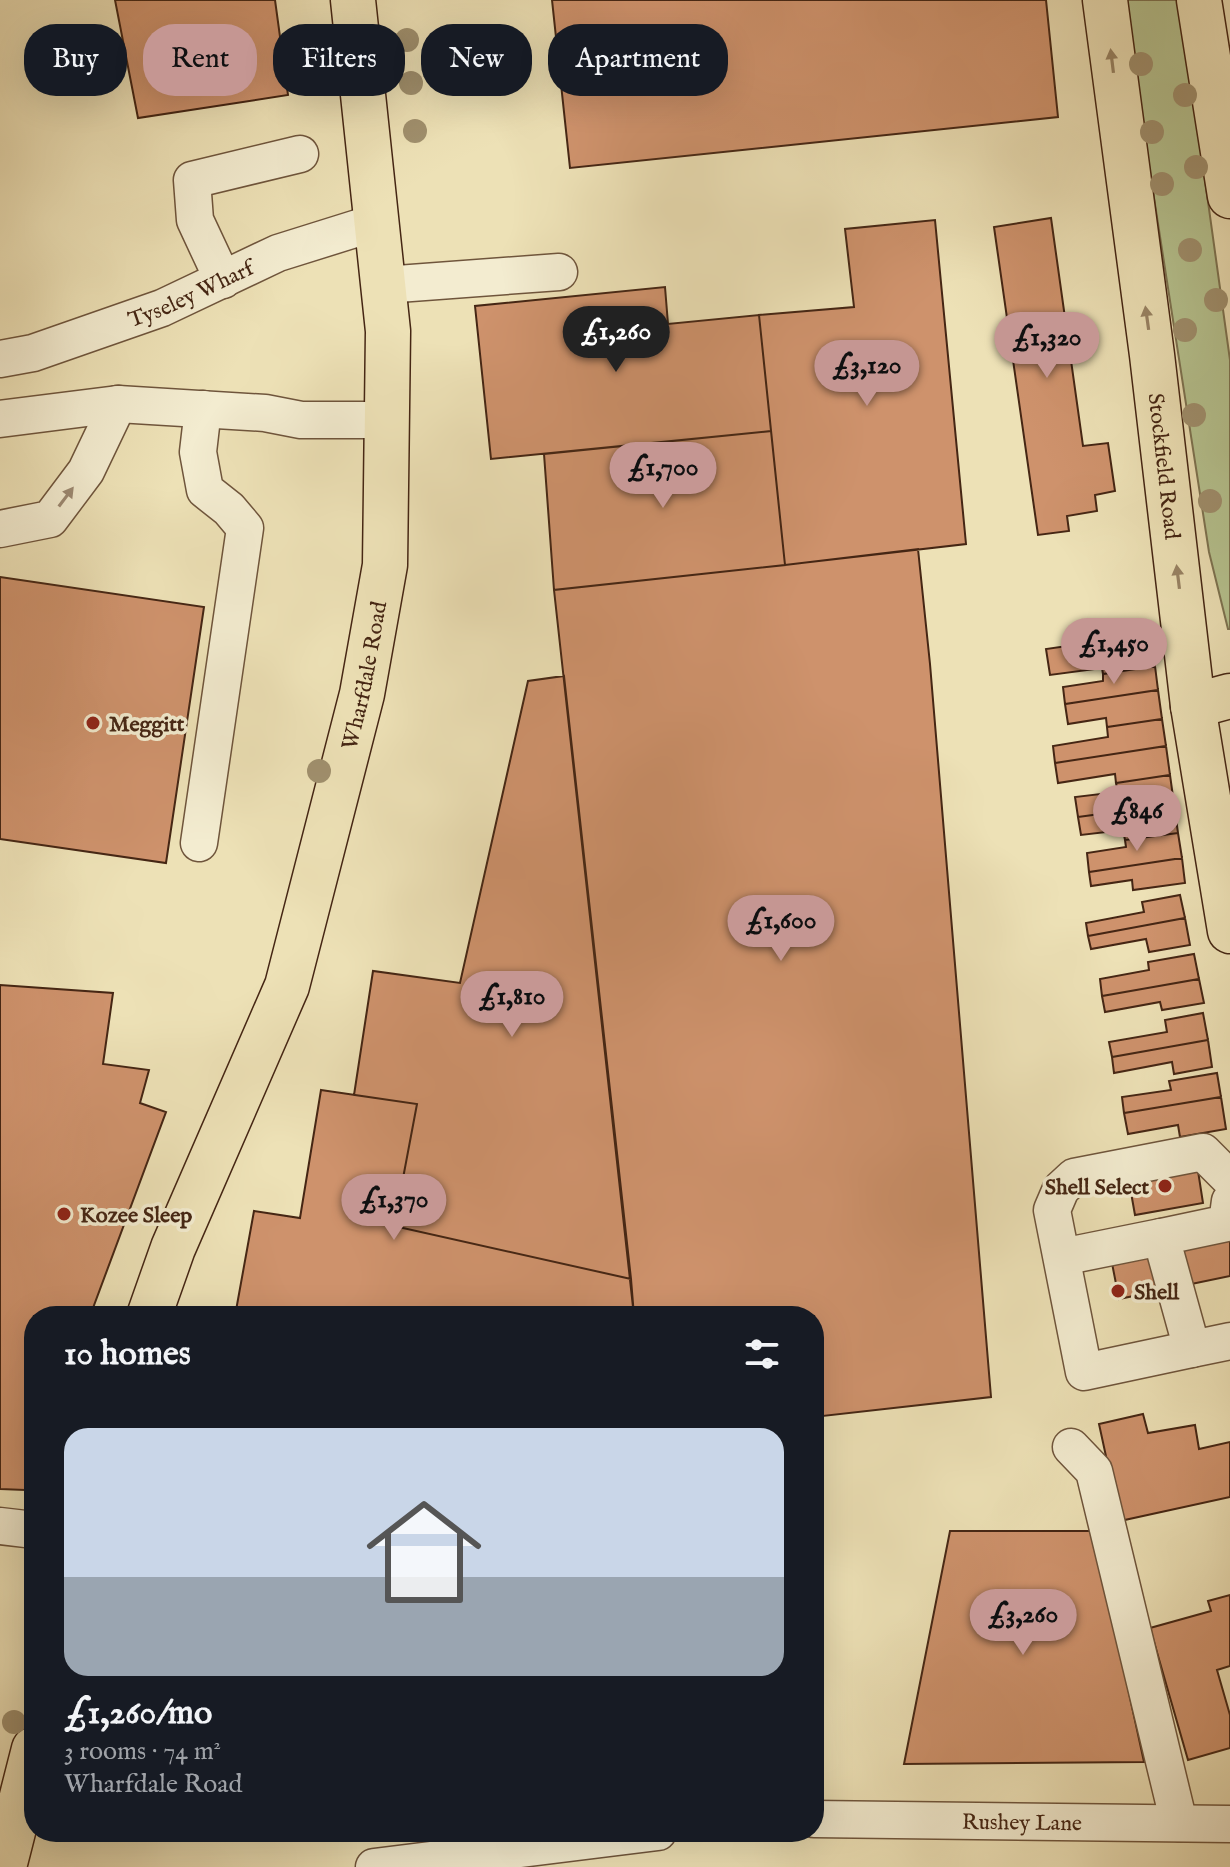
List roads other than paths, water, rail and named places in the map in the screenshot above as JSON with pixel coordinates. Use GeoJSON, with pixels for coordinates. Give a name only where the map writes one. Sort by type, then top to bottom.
{"type":"FeatureCollection","features":[{"type":"Feature","properties":{"kind":"main road","name":"Wharfdale Road"},"geometry":{"type":"LineString","coordinates":[[153,1306],[173,1248],[287,986],[362,694],[385,565],[388,331],[353,0]]}},
{"type":"Feature","properties":{"kind":"main road","name":"Stockfield Road"},"geometry":{"type":"LineString","coordinates":[[1105,0],[1152,355],[1212,701],[1230,931]]}},
{"type":"Feature","properties":{"kind":"main road"},"geometry":{"type":"LineString","coordinates":[[1199,0],[1230,196]]}},
{"type":"Feature","properties":{"kind":"main road"},"geometry":{"type":"LineString","coordinates":[[4,1867],[24,1788]]}},
{"type":"Feature","properties":{"kind":"street"},"geometry":{"type":"LineString","coordinates":[[223,280],[195,220],[192,180],[300,154]]}},
{"type":"Feature","properties":{"kind":"street","name":"Tyseley Wharf"},"geometry":{"type":"LineString","coordinates":[[0,359],[33,353],[162,308],[278,253],[377,222]]}},
{"type":"Feature","properties":{"kind":"street"},"geometry":{"type":"LineString","coordinates":[[384,285],[559,272]]}},
{"type":"Feature","properties":{"kind":"street"},"geometry":{"type":"LineString","coordinates":[[0,419],[118,404],[265,413],[301,420],[387,420]]}},
{"type":"Feature","properties":{"kind":"street"},"geometry":{"type":"LineString","coordinates":[[0,529],[50,519],[86,471],[118,404]]}},
{"type":"Feature","properties":{"kind":"street"},"geometry":{"type":"LineString","coordinates":[[199,843],[245,528],[229,509],[205,490],[198,452],[203,409]]}},
{"type":"Feature","properties":{"kind":"street"},"geometry":{"type":"LineString","coordinates":[[1230,1179],[1203,1152],[1074,1177],[1061,1189],[1052,1210],[1084,1372],[1230,1341]]}},
{"type":"Feature","properties":{"kind":"street"},"geometry":{"type":"LineString","coordinates":[[1062,1257],[1227,1223],[1230,1201]]}},
{"type":"Feature","properties":{"kind":"street"},"geometry":{"type":"LineString","coordinates":[[1161,1237],[1192,1349]]}},
{"type":"Feature","properties":{"kind":"street"},"geometry":{"type":"LineString","coordinates":[[1071,1447],[1094,1471],[1179,1823]]}},
{"type":"Feature","properties":{"kind":"street"},"geometry":{"type":"LineString","coordinates":[[0,1526],[24,1529]]}},
{"type":"Feature","properties":{"kind":"street","name":"Rushey Lane"},"geometry":{"type":"LineString","coordinates":[[824,1819],[1230,1824]]}},
{"type":"Feature","properties":{"kind":"street"},"geometry":{"type":"LineString","coordinates":[[374,1867],[577,1842]]}},
{"type":"Feature","properties":{"kind":"place","name":"Meggitt"},"geometry":{"type":"Point","coordinates":[93,723]}},
{"type":"Feature","properties":{"kind":"place","name":"Shell Select"},"geometry":{"type":"Point","coordinates":[1165,1186]}},
{"type":"Feature","properties":{"kind":"place","name":"Kozee Sleep"},"geometry":{"type":"Point","coordinates":[64,1214]}},
{"type":"Feature","properties":{"kind":"place","name":"Shell"},"geometry":{"type":"Point","coordinates":[1118,1291]}}]}
